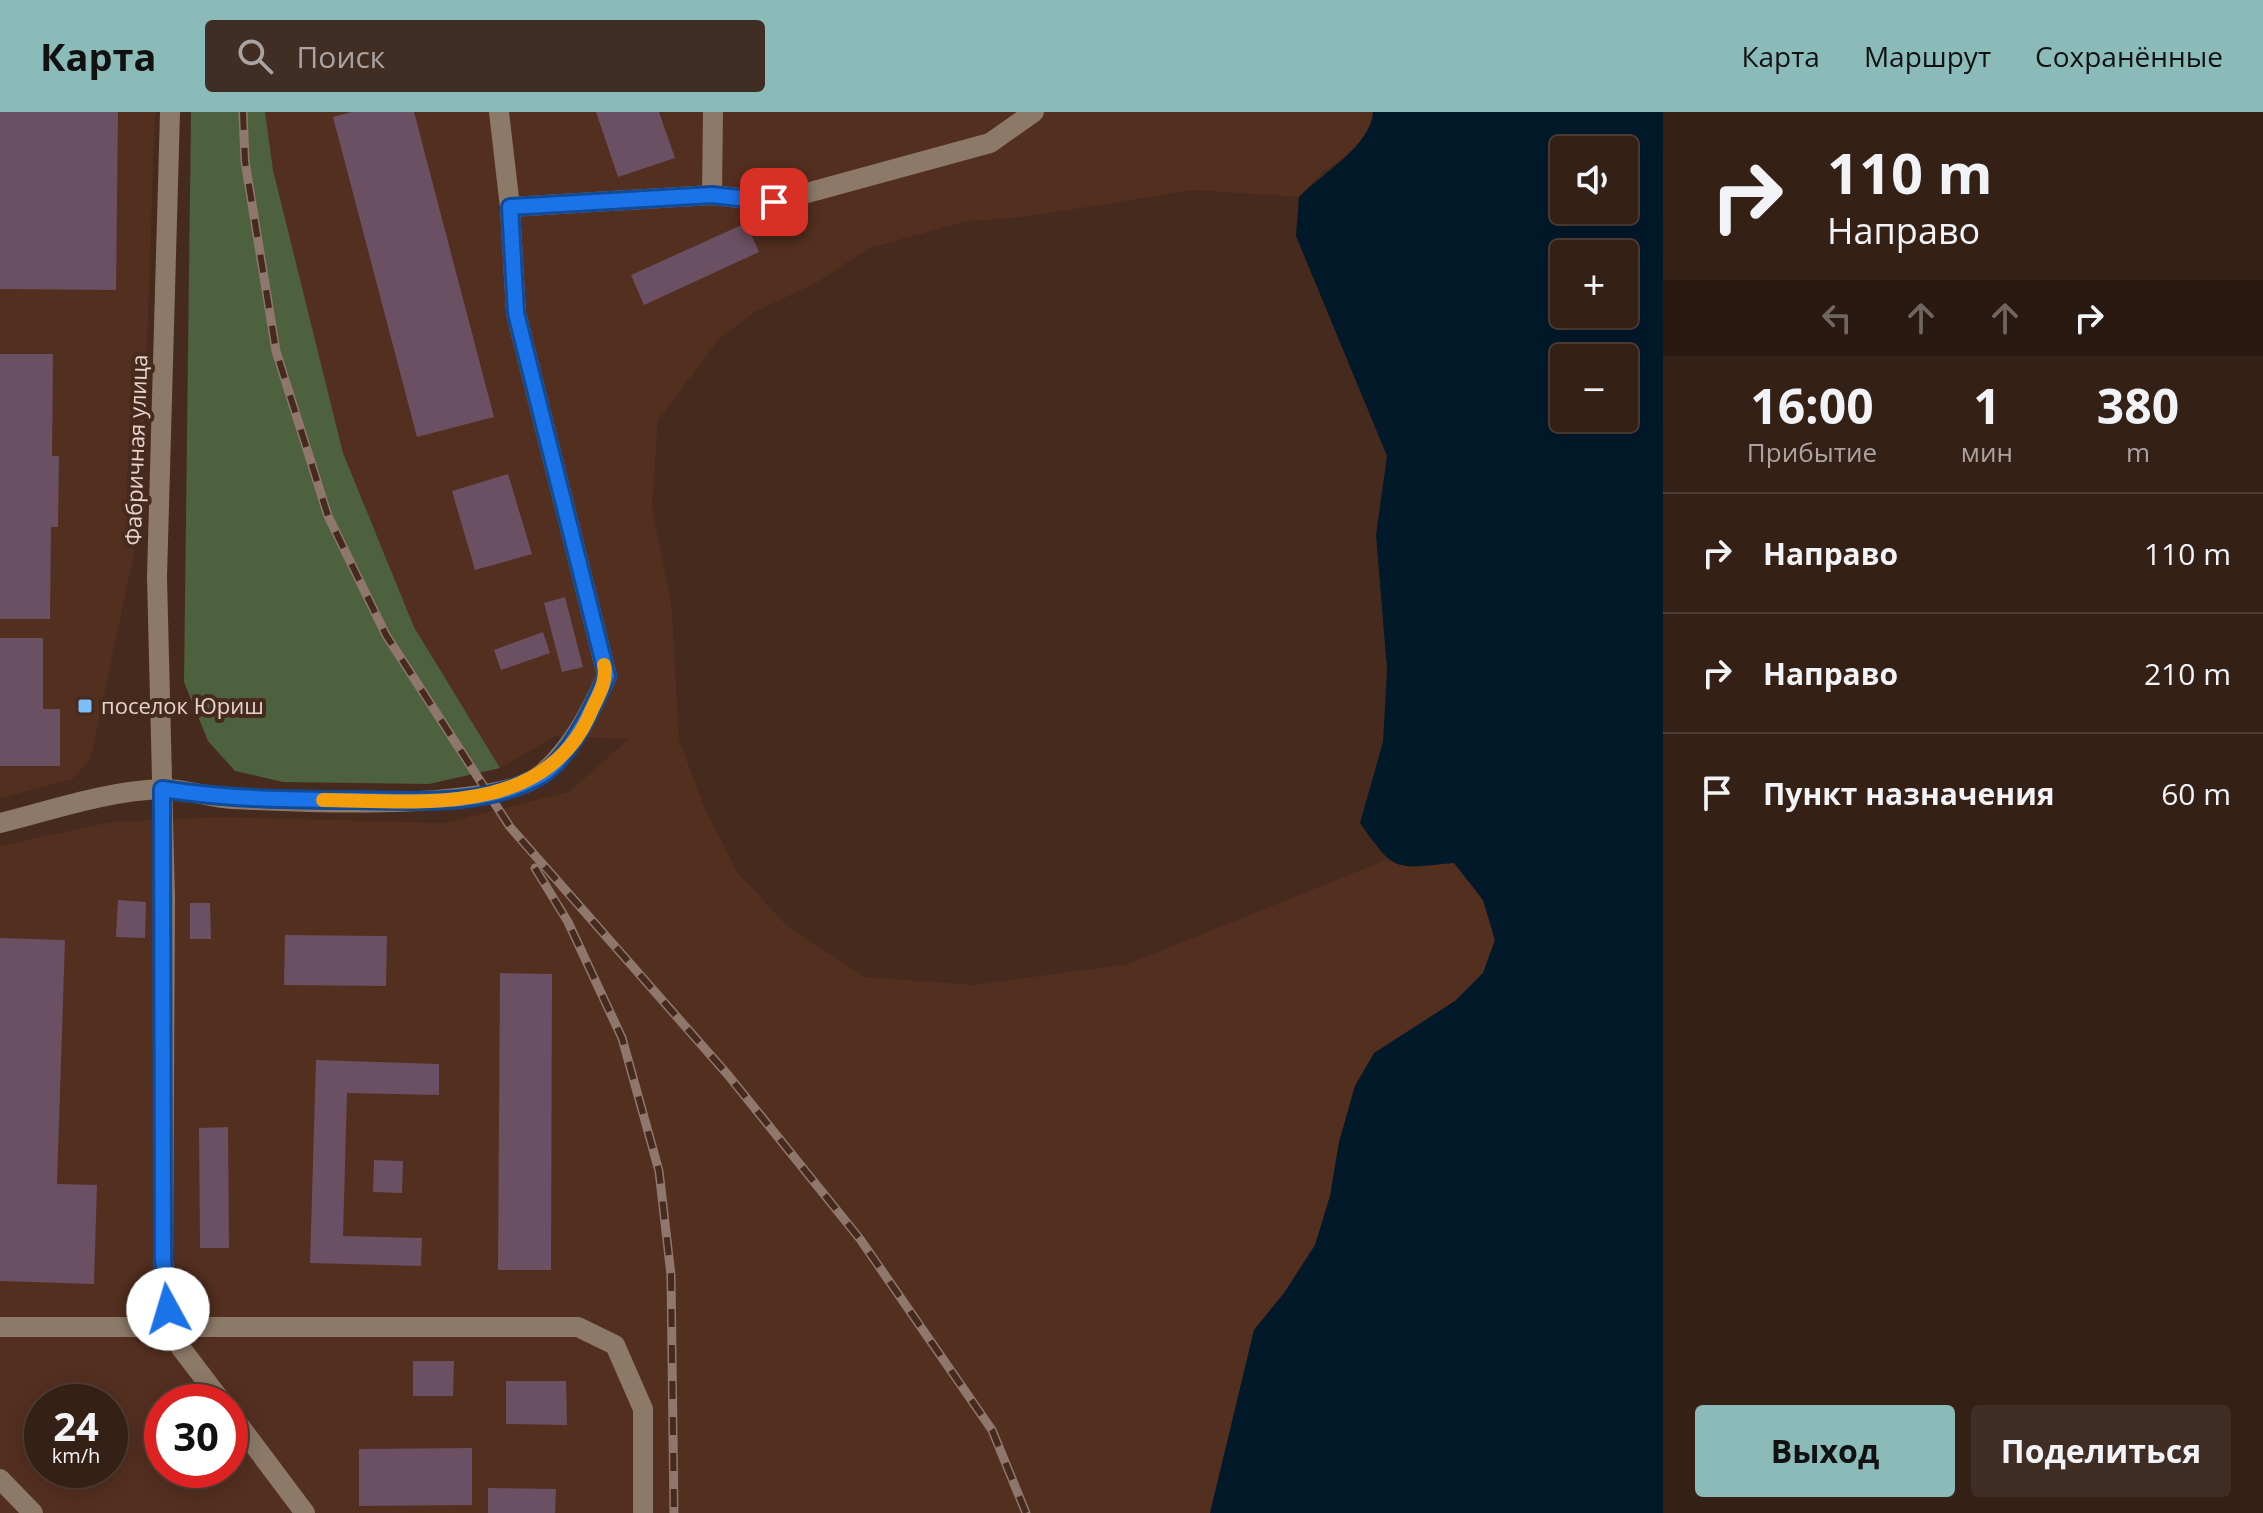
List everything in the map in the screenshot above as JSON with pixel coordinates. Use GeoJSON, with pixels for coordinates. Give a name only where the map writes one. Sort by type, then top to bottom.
{"type":"FeatureCollection","features":[{"type":"Feature","properties":{"kind":"street","name":"Фабричная улица"},"geometry":{"type":"LineString","coordinates":[[170,112],[157,577],[162,789],[163,1259],[168,1309],[181,1348],[208,1384]]}},
{"type":"Feature","properties":{"kind":"street"},"geometry":{"type":"LineString","coordinates":[[0,823],[101,798],[162,789],[230,799],[433,801],[492,795],[542,775],[582,730],[607,676],[516,313],[510,207],[499,112]]}},
{"type":"Feature","properties":{"kind":"street"},"geometry":{"type":"LineString","coordinates":[[712,195],[713,112]]}},
{"type":"Feature","properties":{"kind":"street"},"geometry":{"type":"LineString","coordinates":[[510,207],[712,195],[774,202],[990,143],[1034,112]]}},
{"type":"Feature","properties":{"kind":"street"},"geometry":{"type":"LineString","coordinates":[[0,1327],[578,1327],[615,1345],[643,1409],[643,1513]]}},
{"type":"Feature","properties":{"kind":"street"},"geometry":{"type":"LineString","coordinates":[[248,1437],[305,1513]]}},
{"type":"Feature","properties":{"kind":"street"},"geometry":{"type":"LineString","coordinates":[[0,1479],[33,1513]]}},
{"type":"Feature","properties":{"kind":"shaded area"},"geometry":{"type":"Polygon","coordinates":[[[0,112],[155,112],[141,519],[91,758],[72,779],[0,798],[0,112]]]}},
{"type":"Feature","properties":{"kind":"shaded area"},"geometry":{"type":"Polygon","coordinates":[[[265,112],[1373,112],[1372,123],[1354,150],[1320,174],[1299,197],[1193,190],[1024,217],[967,221],[869,248],[816,283],[756,311],[719,339],[658,420],[652,506],[672,611],[679,740],[705,809],[738,873],[788,927],[864,977],[975,985],[1128,964],[1386,860],[1412,868],[1454,862],[1483,900],[1495,940],[1483,973],[1455,1001],[1374,1053],[1355,1086],[1339,1142],[1330,1196],[1315,1245],[1284,1293],[1254,1330],[1210,1513],[0,1513],[0,846],[111,822],[221,817],[446,823],[569,792],[629,739],[555,736],[500,768],[414,627],[343,453],[273,170],[265,112]]]}},
{"type":"Feature","properties":{"kind":"green space"},"geometry":{"type":"Polygon","coordinates":[[[191,112],[265,112],[273,170],[343,453],[414,627],[500,768],[429,784],[283,782],[235,771],[208,741],[184,682],[191,112]]]}},
{"type":"Feature","properties":{"kind":"water"},"geometry":{"type":"Polygon","coordinates":[[[1373,112],[1663,112],[1663,1513],[1210,1513],[1254,1330],[1284,1293],[1315,1245],[1330,1196],[1339,1142],[1355,1086],[1374,1053],[1455,1001],[1483,973],[1495,940],[1483,900],[1454,863],[1398,864],[1381,851],[1360,823],[1383,742],[1387,669],[1376,535],[1387,456],[1296,236],[1299,197],[1355,148],[1364,136],[1373,112]]]}},
{"type":"Feature","properties":{"kind":"building"},"geometry":{"type":"Polygon","coordinates":[[[0,112],[118,112],[116,290],[0,289],[0,112]]]}},
{"type":"Feature","properties":{"kind":"building"},"geometry":{"type":"Polygon","coordinates":[[[352,112],[414,112],[494,417],[417,437],[333,117],[352,112]]]}},
{"type":"Feature","properties":{"kind":"building"},"geometry":{"type":"Polygon","coordinates":[[[596,112],[659,112],[675,158],[618,177],[596,112]]]}},
{"type":"Feature","properties":{"kind":"building"},"geometry":{"type":"Polygon","coordinates":[[[746,223],[759,252],[644,305],[631,275],[746,223]]]}},
{"type":"Feature","properties":{"kind":"building"},"geometry":{"type":"Polygon","coordinates":[[[0,354],[53,354],[52,456],[59,456],[58,527],[51,527],[50,619],[0,619],[0,354]]]}},
{"type":"Feature","properties":{"kind":"building"},"geometry":{"type":"Polygon","coordinates":[[[508,474],[532,554],[475,570],[452,491],[508,474]]]}},
{"type":"Feature","properties":{"kind":"building"},"geometry":{"type":"Polygon","coordinates":[[[565,597],[583,667],[562,672],[544,603],[565,597]]]}},
{"type":"Feature","properties":{"kind":"building"},"geometry":{"type":"Polygon","coordinates":[[[543,632],[550,653],[501,670],[494,650],[543,632]]]}},
{"type":"Feature","properties":{"kind":"building"},"geometry":{"type":"Polygon","coordinates":[[[0,638],[43,638],[43,709],[60,709],[60,766],[0,766],[0,638]]]}},
{"type":"Feature","properties":{"kind":"building"},"geometry":{"type":"Polygon","coordinates":[[[118,900],[146,902],[145,938],[116,937],[118,900]]]}},
{"type":"Feature","properties":{"kind":"building"},"geometry":{"type":"Polygon","coordinates":[[[190,903],[210,903],[211,939],[190,939],[190,903]]]}},
{"type":"Feature","properties":{"kind":"building"},"geometry":{"type":"Polygon","coordinates":[[[285,935],[387,936],[386,986],[284,985],[285,935]]]}},
{"type":"Feature","properties":{"kind":"building"},"geometry":{"type":"Polygon","coordinates":[[[0,938],[65,940],[57,1184],[97,1185],[94,1284],[0,1281],[0,938]]]}},
{"type":"Feature","properties":{"kind":"building"},"geometry":{"type":"Polygon","coordinates":[[[500,973],[552,974],[551,1270],[498,1270],[500,973]]]}},
{"type":"Feature","properties":{"kind":"building"},"geometry":{"type":"Polygon","coordinates":[[[316,1060],[439,1064],[439,1095],[347,1093],[343,1236],[422,1238],[421,1266],[310,1263],[316,1060]]]}},
{"type":"Feature","properties":{"kind":"building"},"geometry":{"type":"Polygon","coordinates":[[[228,1127],[229,1248],[200,1248],[199,1128],[228,1127]]]}},
{"type":"Feature","properties":{"kind":"building"},"geometry":{"type":"Polygon","coordinates":[[[374,1160],[403,1161],[402,1193],[373,1192],[374,1160]]]}},
{"type":"Feature","properties":{"kind":"building"},"geometry":{"type":"Polygon","coordinates":[[[413,1361],[454,1361],[453,1396],[413,1396],[413,1361]]]}},
{"type":"Feature","properties":{"kind":"building"},"geometry":{"type":"Polygon","coordinates":[[[506,1381],[566,1381],[567,1425],[506,1424],[506,1381]]]}},
{"type":"Feature","properties":{"kind":"building"},"geometry":{"type":"Polygon","coordinates":[[[472,1448],[472,1505],[359,1506],[359,1449],[472,1448]]]}},
{"type":"Feature","properties":{"kind":"building"},"geometry":{"type":"Polygon","coordinates":[[[488,1488],[556,1489],[555,1513],[488,1513],[488,1488]]]}},
{"type":"Feature","properties":{"kind":"railway"},"geometry":{"type":"LineString","coordinates":[[243,112],[245,161],[276,351],[328,516],[386,635],[510,827],[728,1075],[860,1239],[992,1430],[1026,1513]]}},
{"type":"Feature","properties":{"kind":"railway"},"geometry":{"type":"LineString","coordinates":[[535,868],[568,922],[622,1038],[659,1171],[671,1275],[674,1513]]}},
{"type":"Feature","properties":{"kind":"slow traffic"},"geometry":{"type":"LineString","coordinates":[[323,800],[433,801],[492,795],[542,775],[582,730],[607,676],[604,665]]}},
{"type":"Feature","properties":{"kind":"place","name":"поселок Юриш"},"geometry":{"type":"Point","coordinates":[85,706]}},
{"type":"Feature","properties":{"kind":"route"},"geometry":{"type":"LineString","coordinates":[[168,1309],[163,1259],[165,897],[162,789],[230,799],[433,801],[492,795],[542,775],[582,730],[607,676],[516,313],[510,207],[712,195],[774,202]]}}]}
